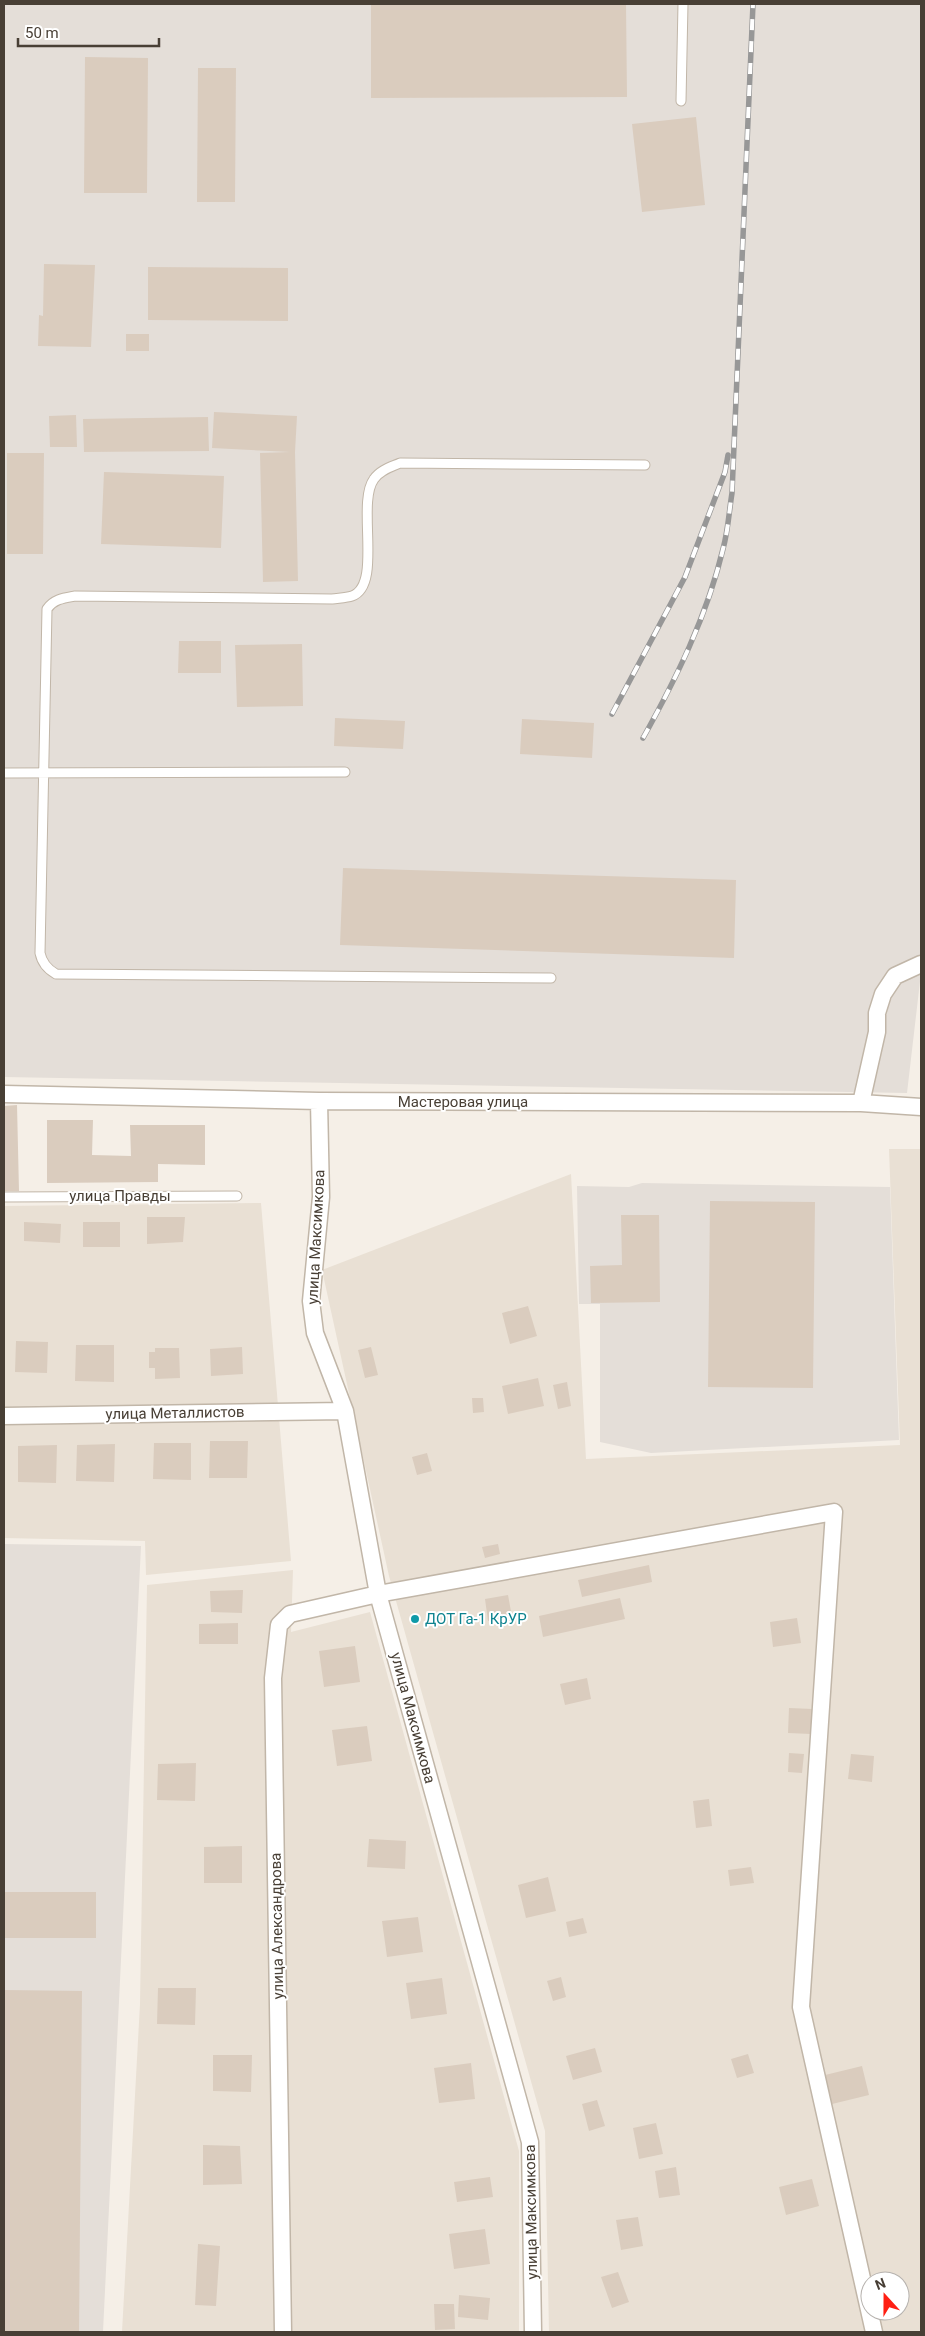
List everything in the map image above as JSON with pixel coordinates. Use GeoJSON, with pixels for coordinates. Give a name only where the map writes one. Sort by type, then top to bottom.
{"type":"FeatureCollection","features":[{"type":"Feature","properties":{"kind":"street"},"geometry":{"type":"LineString","coordinates":[[861,1103],[877,1032],[878,1013],[883,994],[895,976],[921,964]]}},
{"type":"Feature","properties":{"kind":"street","name":"Мастеровая улица"},"geometry":{"type":"LineString","coordinates":[[4,1094],[319,1101],[861,1103],[921,1107]]}},
{"type":"Feature","properties":{"kind":"street","name":"улица Максимкова"},"geometry":{"type":"LineString","coordinates":[[319,1101],[321,1197],[311,1301],[315,1333],[345,1411],[378,1594],[530,2142],[533,2332]]}},
{"type":"Feature","properties":{"kind":"street","name":"улица Металлистов"},"geometry":{"type":"LineString","coordinates":[[4,1416],[345,1411]]}},
{"type":"Feature","properties":{"kind":"street","name":"улица Александрова"},"geometry":{"type":"LineString","coordinates":[[283,2332],[272,1678],[279,1626],[290,1614],[378,1594],[834,1512],[801,2007],[874,2332]]}},
{"type":"Feature","properties":{"kind":"lane"},"geometry":{"type":"LineString","coordinates":[[681,101],[683,4]]}},
{"type":"Feature","properties":{"kind":"lane"},"geometry":{"type":"LineString","coordinates":[[551,978],[56,974],[46,966],[40,953],[47,609],[52,603],[75,596],[332,599],[352,596],[362,588],[367,571],[369,494],[373,480],[383,470],[400,462],[645,465]]}},
{"type":"Feature","properties":{"kind":"lane"},"geometry":{"type":"LineString","coordinates":[[4,773],[345,772]]}},
{"type":"Feature","properties":{"kind":"lane","name":"улица Правды"},"geometry":{"type":"LineString","coordinates":[[4,1197],[237,1196]]}},
{"type":"Feature","properties":{"kind":"shaded area"},"geometry":{"type":"Polygon","coordinates":[[[4,4],[921,4],[921,973],[907,1093],[4,1077],[4,4]]]}},
{"type":"Feature","properties":{"kind":"shaded area"},"geometry":{"type":"Polygon","coordinates":[[[889,1149],[921,1149],[921,2332],[549,2332],[545,2131],[389,1576],[322,1270],[571,1174],[586,1459],[900,1445],[889,1149]]]}},
{"type":"Feature","properties":{"kind":"shaded area"},"geometry":{"type":"Polygon","coordinates":[[[642,1183],[890,1187],[899,1440],[651,1453],[600,1442],[600,1304],[579,1304],[577,1186],[629,1187],[642,1183]]]}},
{"type":"Feature","properties":{"kind":"shaded area"},"geometry":{"type":"Polygon","coordinates":[[[261,1203],[291,1561],[146,1575],[145,1541],[4,1538],[4,1206],[261,1203]]]}},
{"type":"Feature","properties":{"kind":"shaded area"},"geometry":{"type":"Polygon","coordinates":[[[4,1544],[141,1546],[103,2332],[4,2332],[4,1544]]]}},
{"type":"Feature","properties":{"kind":"shaded area"},"geometry":{"type":"Polygon","coordinates":[[[293,1570],[291,1632],[370,1612],[519,2151],[519,2332],[122,2332],[140,2004],[147,1585],[293,1570]]]}},
{"type":"Feature","properties":{"kind":"building"},"geometry":{"type":"Polygon","coordinates":[[[371,4],[626,4],[627,97],[371,98],[371,4]]]}},
{"type":"Feature","properties":{"kind":"building"},"geometry":{"type":"Polygon","coordinates":[[[85,57],[148,58],[147,193],[84,193],[85,57]]]}},
{"type":"Feature","properties":{"kind":"building"},"geometry":{"type":"Polygon","coordinates":[[[198,68],[236,68],[235,202],[197,202],[198,68]]]}},
{"type":"Feature","properties":{"kind":"building"},"geometry":{"type":"Polygon","coordinates":[[[696,117],[705,205],[642,212],[632,124],[696,117]]]}},
{"type":"Feature","properties":{"kind":"building"},"geometry":{"type":"Polygon","coordinates":[[[44,264],[95,265],[91,347],[38,346],[39,315],[43,316],[44,264]]]}},
{"type":"Feature","properties":{"kind":"building"},"geometry":{"type":"Polygon","coordinates":[[[148,267],[288,268],[288,321],[148,320],[148,267]]]}},
{"type":"Feature","properties":{"kind":"building"},"geometry":{"type":"Polygon","coordinates":[[[126,334],[149,334],[149,351],[126,351],[126,334]]]}},
{"type":"Feature","properties":{"kind":"building"},"geometry":{"type":"Polygon","coordinates":[[[214,412],[297,416],[295,452],[298,581],[263,582],[260,453],[290,452],[212,448],[214,412]]]}},
{"type":"Feature","properties":{"kind":"building"},"geometry":{"type":"Polygon","coordinates":[[[76,415],[77,447],[50,447],[49,416],[76,415]]]}},
{"type":"Feature","properties":{"kind":"building"},"geometry":{"type":"Polygon","coordinates":[[[208,417],[209,451],[84,452],[83,419],[208,417]]]}},
{"type":"Feature","properties":{"kind":"building"},"geometry":{"type":"Polygon","coordinates":[[[7,453],[44,453],[43,554],[7,554],[7,453]]]}},
{"type":"Feature","properties":{"kind":"building"},"geometry":{"type":"Polygon","coordinates":[[[104,472],[224,476],[221,548],[101,544],[104,472]]]}},
{"type":"Feature","properties":{"kind":"building"},"geometry":{"type":"Polygon","coordinates":[[[179,641],[221,641],[221,673],[178,673],[179,641]]]}},
{"type":"Feature","properties":{"kind":"building"},"geometry":{"type":"Polygon","coordinates":[[[302,644],[303,706],[237,707],[235,645],[302,644]]]}},
{"type":"Feature","properties":{"kind":"building"},"geometry":{"type":"Polygon","coordinates":[[[335,718],[405,721],[403,749],[334,746],[335,718]]]}},
{"type":"Feature","properties":{"kind":"building"},"geometry":{"type":"Polygon","coordinates":[[[522,719],[594,723],[592,758],[520,754],[522,719]]]}},
{"type":"Feature","properties":{"kind":"building"},"geometry":{"type":"Polygon","coordinates":[[[343,868],[736,880],[734,958],[340,945],[343,868]]]}},
{"type":"Feature","properties":{"kind":"building"},"geometry":{"type":"Polygon","coordinates":[[[17,1105],[19,1191],[4,1191],[4,1106],[17,1105]]]}},
{"type":"Feature","properties":{"kind":"building"},"geometry":{"type":"Polygon","coordinates":[[[47,1120],[93,1120],[92,1155],[131,1156],[130,1125],[205,1125],[205,1165],[158,1164],[158,1182],[47,1183],[47,1120]]]}},
{"type":"Feature","properties":{"kind":"building"},"geometry":{"type":"Polygon","coordinates":[[[710,1201],[815,1202],[813,1388],[708,1387],[710,1201]]]}},
{"type":"Feature","properties":{"kind":"building"},"geometry":{"type":"Polygon","coordinates":[[[621,1215],[659,1215],[660,1302],[591,1303],[590,1266],[622,1265],[621,1215]]]}},
{"type":"Feature","properties":{"kind":"building"},"geometry":{"type":"Polygon","coordinates":[[[147,1217],[185,1217],[183,1242],[147,1244],[147,1217]]]}},
{"type":"Feature","properties":{"kind":"building"},"geometry":{"type":"Polygon","coordinates":[[[24,1222],[61,1224],[60,1243],[24,1241],[24,1222]]]}},
{"type":"Feature","properties":{"kind":"building"},"geometry":{"type":"Polygon","coordinates":[[[83,1222],[120,1222],[120,1247],[83,1247],[83,1222]]]}},
{"type":"Feature","properties":{"kind":"building"},"geometry":{"type":"Polygon","coordinates":[[[528,1306],[537,1336],[510,1344],[502,1313],[528,1306]]]}},
{"type":"Feature","properties":{"kind":"building"},"geometry":{"type":"Polygon","coordinates":[[[16,1341],[48,1342],[47,1373],[15,1372],[16,1341]]]}},
{"type":"Feature","properties":{"kind":"building"},"geometry":{"type":"Polygon","coordinates":[[[76,1345],[114,1345],[114,1382],[75,1381],[76,1345]]]}},
{"type":"Feature","properties":{"kind":"building"},"geometry":{"type":"Polygon","coordinates":[[[242,1347],[243,1374],[211,1376],[210,1349],[242,1347]]]}},
{"type":"Feature","properties":{"kind":"building"},"geometry":{"type":"Polygon","coordinates":[[[371,1347],[378,1375],[365,1378],[358,1350],[371,1347]]]}},
{"type":"Feature","properties":{"kind":"building"},"geometry":{"type":"Polygon","coordinates":[[[155,1348],[179,1348],[180,1378],[155,1379],[155,1368],[149,1368],[149,1352],[155,1352],[155,1348]]]}},
{"type":"Feature","properties":{"kind":"building"},"geometry":{"type":"Polygon","coordinates":[[[538,1378],[544,1406],[508,1414],[502,1386],[538,1378]]]}},
{"type":"Feature","properties":{"kind":"building"},"geometry":{"type":"Polygon","coordinates":[[[567,1382],[571,1406],[558,1409],[553,1385],[567,1382]]]}},
{"type":"Feature","properties":{"kind":"building"},"geometry":{"type":"Polygon","coordinates":[[[472,1398],[483,1398],[484,1412],[473,1413],[472,1398]]]}},
{"type":"Feature","properties":{"kind":"building"},"geometry":{"type":"Polygon","coordinates":[[[210,1441],[248,1441],[247,1478],[209,1478],[210,1441]]]}},
{"type":"Feature","properties":{"kind":"building"},"geometry":{"type":"Polygon","coordinates":[[[154,1443],[191,1443],[191,1480],[153,1479],[154,1443]]]}},
{"type":"Feature","properties":{"kind":"building"},"geometry":{"type":"Polygon","coordinates":[[[115,1444],[114,1482],[76,1481],[77,1445],[115,1444]]]}},
{"type":"Feature","properties":{"kind":"building"},"geometry":{"type":"Polygon","coordinates":[[[57,1445],[56,1483],[18,1482],[18,1446],[57,1445]]]}},
{"type":"Feature","properties":{"kind":"building"},"geometry":{"type":"Polygon","coordinates":[[[427,1453],[432,1471],[417,1475],[412,1457],[427,1453]]]}},
{"type":"Feature","properties":{"kind":"building"},"geometry":{"type":"Polygon","coordinates":[[[498,1544],[500,1554],[485,1558],[482,1547],[498,1544]]]}},
{"type":"Feature","properties":{"kind":"building"},"geometry":{"type":"Polygon","coordinates":[[[649,1565],[652,1582],[582,1597],[578,1580],[649,1565]]]}},
{"type":"Feature","properties":{"kind":"building"},"geometry":{"type":"Polygon","coordinates":[[[243,1590],[242,1613],[211,1612],[210,1591],[243,1590]]]}},
{"type":"Feature","properties":{"kind":"building"},"geometry":{"type":"Polygon","coordinates":[[[508,1595],[512,1617],[488,1621],[485,1599],[508,1595]]]}},
{"type":"Feature","properties":{"kind":"building"},"geometry":{"type":"Polygon","coordinates":[[[620,1598],[625,1619],[543,1637],[539,1616],[620,1598]]]}},
{"type":"Feature","properties":{"kind":"building"},"geometry":{"type":"Polygon","coordinates":[[[797,1618],[801,1643],[773,1647],[770,1622],[797,1618]]]}},
{"type":"Feature","properties":{"kind":"building"},"geometry":{"type":"Polygon","coordinates":[[[238,1623],[238,1644],[199,1644],[199,1624],[238,1623]]]}},
{"type":"Feature","properties":{"kind":"building"},"geometry":{"type":"Polygon","coordinates":[[[355,1646],[360,1682],[324,1687],[319,1651],[355,1646]]]}},
{"type":"Feature","properties":{"kind":"building"},"geometry":{"type":"Polygon","coordinates":[[[587,1678],[591,1699],[565,1705],[560,1684],[587,1678]]]}},
{"type":"Feature","properties":{"kind":"building"},"geometry":{"type":"Polygon","coordinates":[[[789,1708],[813,1709],[811,1734],[788,1733],[789,1708]]]}},
{"type":"Feature","properties":{"kind":"building"},"geometry":{"type":"Polygon","coordinates":[[[367,1726],[372,1761],[337,1766],[332,1730],[367,1726]]]}},
{"type":"Feature","properties":{"kind":"building"},"geometry":{"type":"Polygon","coordinates":[[[789,1753],[804,1754],[802,1773],[788,1772],[789,1753]]]}},
{"type":"Feature","properties":{"kind":"building"},"geometry":{"type":"Polygon","coordinates":[[[851,1754],[874,1756],[872,1782],[848,1779],[851,1754]]]}},
{"type":"Feature","properties":{"kind":"building"},"geometry":{"type":"Polygon","coordinates":[[[196,1763],[195,1801],[157,1800],[158,1764],[196,1763]]]}},
{"type":"Feature","properties":{"kind":"building"},"geometry":{"type":"Polygon","coordinates":[[[709,1799],[712,1826],[696,1828],[693,1801],[709,1799]]]}},
{"type":"Feature","properties":{"kind":"building"},"geometry":{"type":"Polygon","coordinates":[[[369,1839],[406,1841],[405,1869],[367,1867],[369,1839]]]}},
{"type":"Feature","properties":{"kind":"building"},"geometry":{"type":"Polygon","coordinates":[[[242,1846],[242,1883],[204,1883],[204,1847],[242,1846]]]}},
{"type":"Feature","properties":{"kind":"building"},"geometry":{"type":"Polygon","coordinates":[[[751,1867],[754,1883],[730,1886],[728,1870],[751,1867]]]}},
{"type":"Feature","properties":{"kind":"building"},"geometry":{"type":"Polygon","coordinates":[[[548,1877],[556,1911],[526,1918],[518,1885],[548,1877]]]}},
{"type":"Feature","properties":{"kind":"building"},"geometry":{"type":"Polygon","coordinates":[[[4,1892],[96,1892],[96,1938],[4,1938],[4,1892]]]}},
{"type":"Feature","properties":{"kind":"building"},"geometry":{"type":"Polygon","coordinates":[[[418,1917],[423,1952],[387,1957],[382,1921],[418,1917]]]}},
{"type":"Feature","properties":{"kind":"building"},"geometry":{"type":"Polygon","coordinates":[[[583,1918],[587,1933],[569,1937],[566,1922],[583,1918]]]}},
{"type":"Feature","properties":{"kind":"building"},"geometry":{"type":"Polygon","coordinates":[[[561,1977],[566,1997],[553,2001],[547,1981],[561,1977]]]}},
{"type":"Feature","properties":{"kind":"building"},"geometry":{"type":"Polygon","coordinates":[[[442,1978],[447,2014],[411,2019],[406,1983],[442,1978]]]}},
{"type":"Feature","properties":{"kind":"building"},"geometry":{"type":"Polygon","coordinates":[[[158,1988],[196,1988],[195,2025],[157,2024],[158,1988]]]}},
{"type":"Feature","properties":{"kind":"building"},"geometry":{"type":"Polygon","coordinates":[[[4,1990],[82,1991],[79,2332],[4,2332],[4,1990]]]}},
{"type":"Feature","properties":{"kind":"building"},"geometry":{"type":"Polygon","coordinates":[[[595,2048],[602,2072],[573,2080],[566,2056],[595,2048]]]}},
{"type":"Feature","properties":{"kind":"building"},"geometry":{"type":"Polygon","coordinates":[[[748,2054],[754,2073],[737,2078],[731,2059],[748,2054]]]}},
{"type":"Feature","properties":{"kind":"building"},"geometry":{"type":"Polygon","coordinates":[[[213,2055],[252,2055],[251,2092],[213,2091],[213,2055]]]}},
{"type":"Feature","properties":{"kind":"building"},"geometry":{"type":"Polygon","coordinates":[[[471,2063],[475,2099],[439,2103],[434,2068],[471,2063]]]}},
{"type":"Feature","properties":{"kind":"building"},"geometry":{"type":"Polygon","coordinates":[[[862,2066],[869,2095],[828,2105],[821,2076],[862,2066]]]}},
{"type":"Feature","properties":{"kind":"building"},"geometry":{"type":"Polygon","coordinates":[[[597,2100],[605,2126],[589,2131],[582,2104],[597,2100]]]}},
{"type":"Feature","properties":{"kind":"building"},"geometry":{"type":"Polygon","coordinates":[[[656,2123],[663,2154],[639,2159],[633,2128],[656,2123]]]}},
{"type":"Feature","properties":{"kind":"building"},"geometry":{"type":"Polygon","coordinates":[[[203,2145],[240,2146],[242,2184],[203,2185],[203,2145]]]}},
{"type":"Feature","properties":{"kind":"building"},"geometry":{"type":"Polygon","coordinates":[[[676,2167],[680,2195],[659,2198],[655,2171],[676,2167]]]}},
{"type":"Feature","properties":{"kind":"building"},"geometry":{"type":"Polygon","coordinates":[[[490,2177],[493,2197],[457,2202],[454,2182],[490,2177]]]}},
{"type":"Feature","properties":{"kind":"building"},"geometry":{"type":"Polygon","coordinates":[[[812,2179],[819,2206],[786,2215],[779,2187],[812,2179]]]}},
{"type":"Feature","properties":{"kind":"building"},"geometry":{"type":"Polygon","coordinates":[[[638,2217],[643,2246],[621,2250],[616,2220],[638,2217]]]}},
{"type":"Feature","properties":{"kind":"building"},"geometry":{"type":"Polygon","coordinates":[[[485,2229],[490,2264],[454,2269],[449,2234],[485,2229]]]}},
{"type":"Feature","properties":{"kind":"building"},"geometry":{"type":"Polygon","coordinates":[[[198,2244],[220,2246],[216,2306],[195,2305],[198,2244]]]}},
{"type":"Feature","properties":{"kind":"building"},"geometry":{"type":"Polygon","coordinates":[[[618,2272],[629,2302],[612,2308],[601,2277],[618,2272]]]}},
{"type":"Feature","properties":{"kind":"building"},"geometry":{"type":"Polygon","coordinates":[[[459,2295],[490,2298],[488,2320],[458,2317],[459,2295]]]}},
{"type":"Feature","properties":{"kind":"building"},"geometry":{"type":"Polygon","coordinates":[[[434,2304],[454,2304],[455,2329],[435,2330],[434,2304]]]}},
{"type":"Feature","properties":{"kind":"railway"},"geometry":{"type":"LineString","coordinates":[[643,738],[679,670],[699,623],[725,542],[732,493],[753,4]]}},
{"type":"Feature","properties":{"kind":"railway"},"geometry":{"type":"LineString","coordinates":[[612,714],[685,577],[725,472],[728,455]]}},
{"type":"Feature","properties":{"kind":"place","name":"ДОТ Га-1 КрУР"},"geometry":{"type":"Point","coordinates":[415,1619]}}]}
